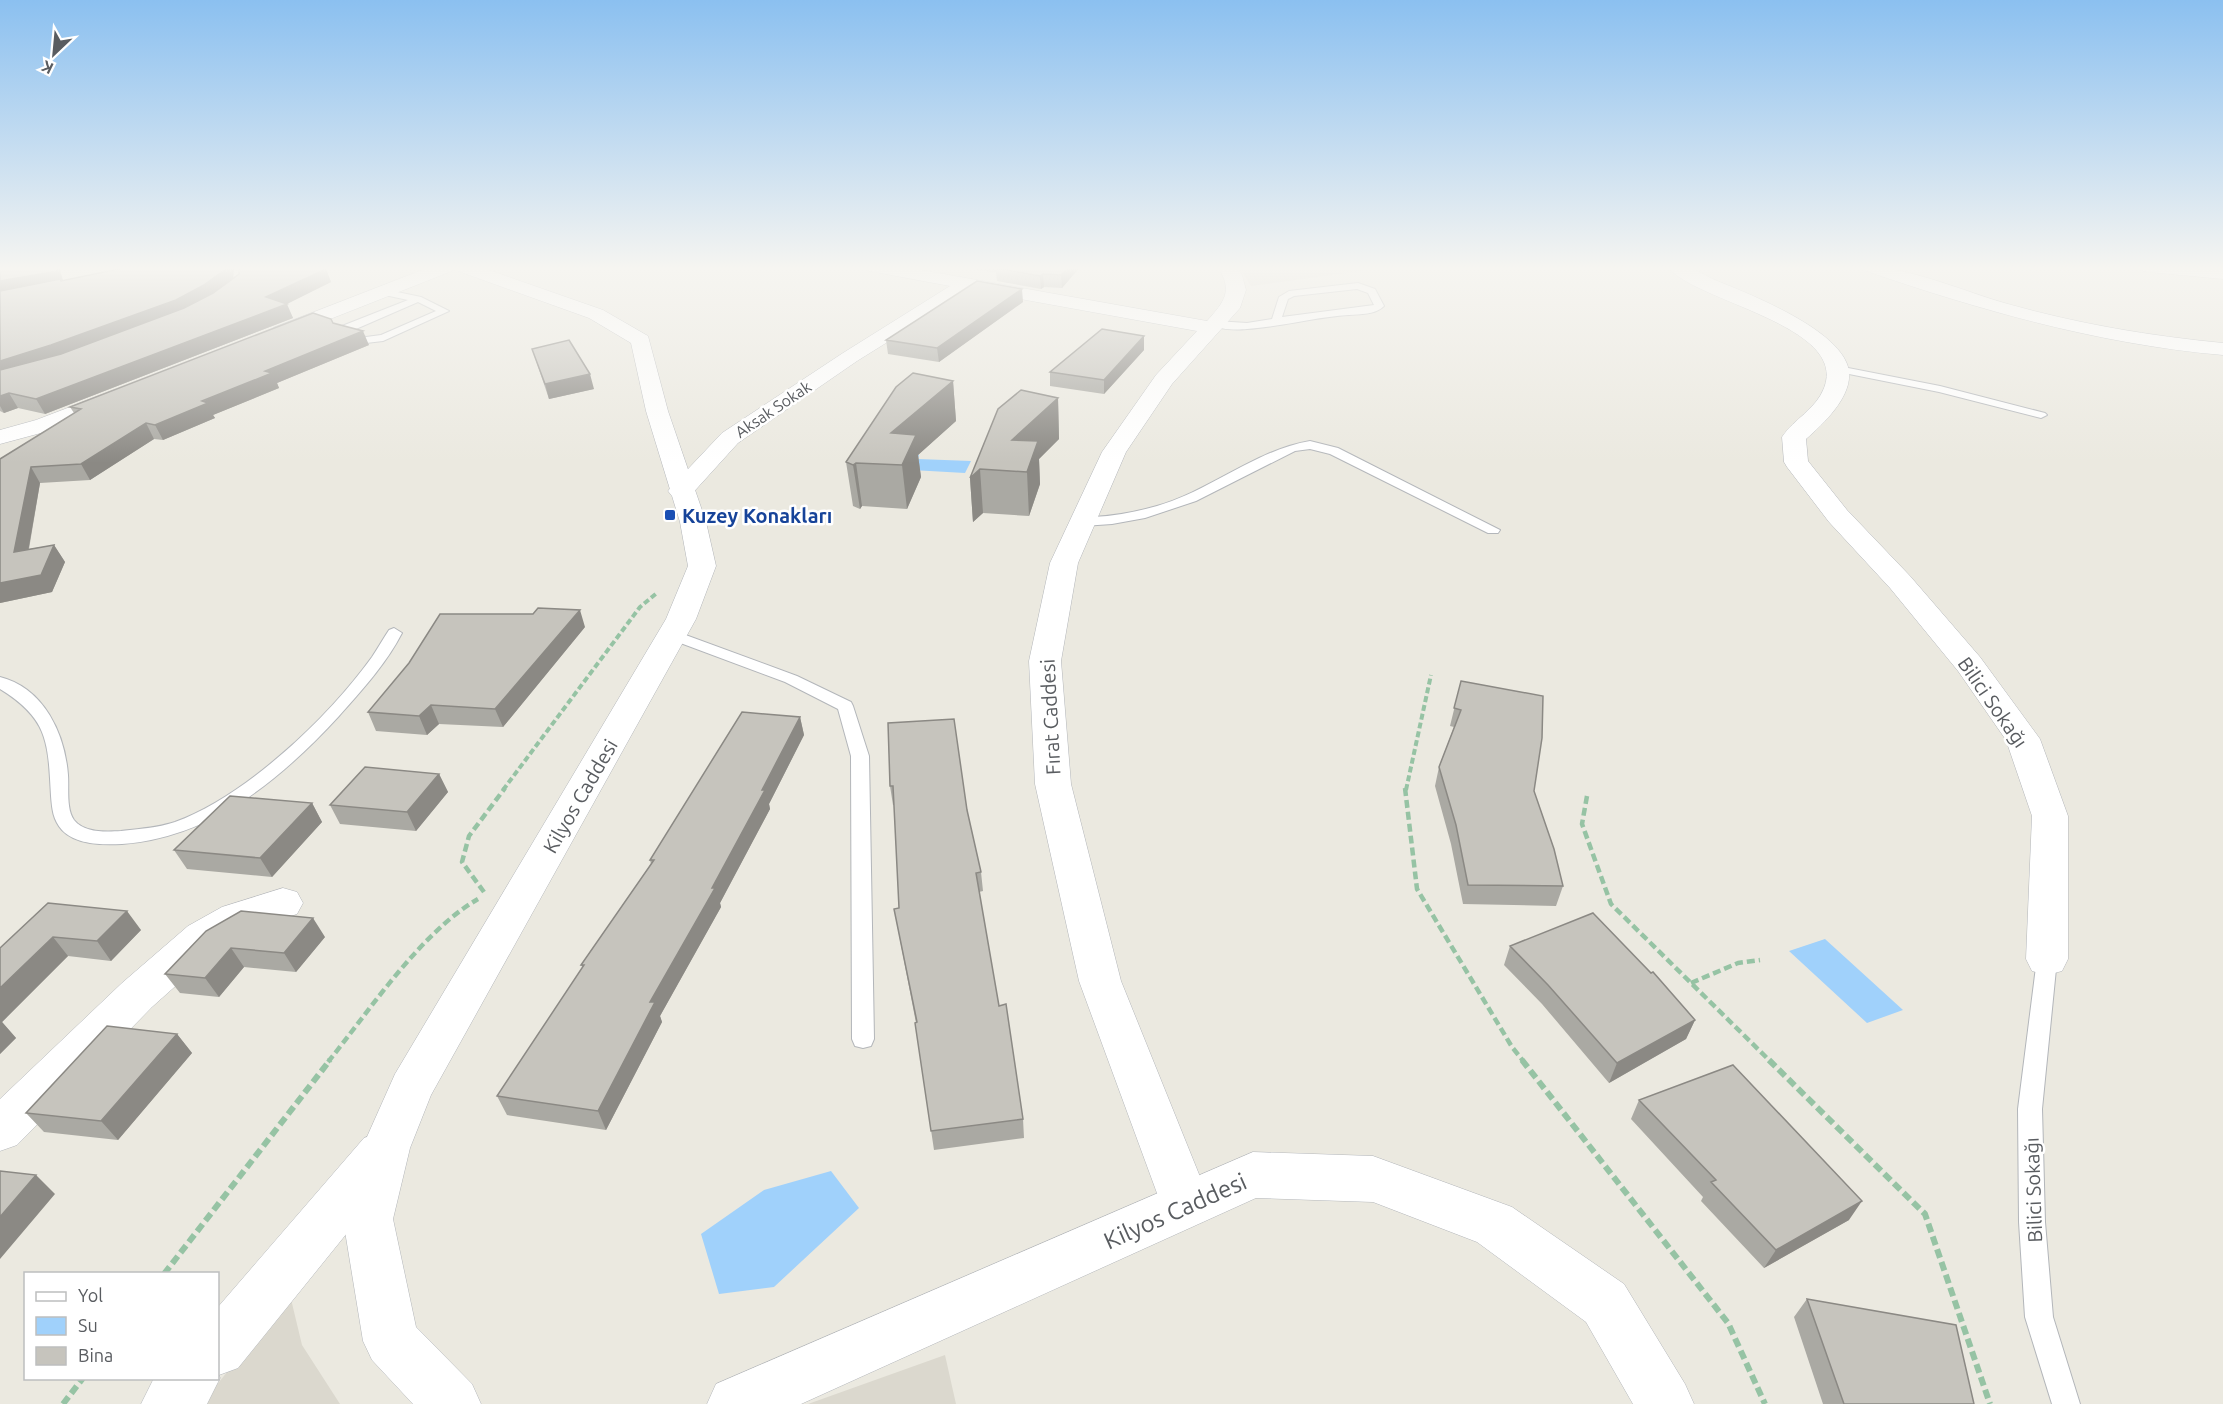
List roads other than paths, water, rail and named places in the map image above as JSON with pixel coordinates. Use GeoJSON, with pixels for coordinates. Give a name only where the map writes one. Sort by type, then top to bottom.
{"type":"FeatureCollection","features":[{"type":"Feature","properties":{"kind":"street"},"geometry":{"type":"LineString","coordinates":[[258,341],[280,333]]}},
{"type":"Feature","properties":{"kind":"street"},"geometry":{"type":"LineString","coordinates":[[628,333],[641,340],[657,411],[681,491]]}},
{"type":"Feature","properties":{"kind":"street","name":"Aksak Sokak"},"geometry":{"type":"LineString","coordinates":[[681,491],[730,438],[890,333]]}},
{"type":"Feature","properties":{"kind":"street","name":"Fırat Caddesi"},"geometry":{"type":"LineString","coordinates":[[1186,1204],[1100,981],[1053,784],[1045,661],[1064,563],[1114,452],[1164,380],[1208,333]]}},
{"type":"Feature","properties":{"kind":"street"},"geometry":{"type":"LineString","coordinates":[[1805,333],[1831,354],[1838,369]]}},
{"type":"Feature","properties":{"kind":"street"},"geometry":{"type":"LineString","coordinates":[[2099,333],[2223,349]]}},
{"type":"Feature","properties":{"kind":"street","name":"Bilici Sokağı"},"geometry":{"type":"LineString","coordinates":[[1838,369],[1834,390],[1818,415],[1794,437],[1797,462],[1838,516],[1900,582],[1969,664],[2023,739],[2050,816],[2047,959]]}},
{"type":"Feature","properties":{"kind":"street"},"geometry":{"type":"LineString","coordinates":[[0,437],[44,425],[130,391]]}},
{"type":"Feature","properties":{"kind":"street"},"geometry":{"type":"LineString","coordinates":[[0,453],[44,425]]}},
{"type":"Feature","properties":{"kind":"street","name":"Kilyos Caddesi"},"geometry":{"type":"LineString","coordinates":[[452,1404],[391,1341],[368,1219],[386,1148],[411,1088],[681,620],[702,566],[693,522],[681,491]]}},
{"type":"Feature","properties":{"kind":"street"},"geometry":{"type":"LineString","coordinates":[[0,1130],[137,995],[203,937],[236,918],[283,903]]}},
{"type":"Feature","properties":{"kind":"street"},"geometry":{"type":"LineString","coordinates":[[219,1347],[386,1148]]}},
{"type":"Feature","properties":{"kind":"street","name":"Kilyos Caddesi"},"geometry":{"type":"LineString","coordinates":[[736,1404],[1253,1175],[1372,1179],[1494,1224],[1605,1303],[1665,1404]]}},
{"type":"Feature","properties":{"kind":"street"},"geometry":{"type":"LineString","coordinates":[[170,1404],[190,1380]]}},
{"type":"Feature","properties":{"kind":"lane"},"geometry":{"type":"LineString","coordinates":[[343,333],[366,340],[383,339],[397,333]]}},
{"type":"Feature","properties":{"kind":"lane"},"geometry":{"type":"LineString","coordinates":[[1838,369],[1940,389],[2041,415]]}},
{"type":"Feature","properties":{"kind":"lane"},"geometry":{"type":"LineString","coordinates":[[1083,522],[1130,519],[1162,511],[1292,448],[1303,445],[1326,448],[1493,530]]}},
{"type":"Feature","properties":{"kind":"lane"},"geometry":{"type":"LineString","coordinates":[[0,682],[20,693],[39,710],[49,724],[56,741],[59,760],[61,814],[68,825],[81,833],[100,838],[137,838],[167,831],[204,816],[281,764],[309,739],[376,664],[394,633]]}},
{"type":"Feature","properties":{"kind":"lane"},"geometry":{"type":"LineString","coordinates":[[672,635],[790,679],[845,706],[860,756],[863,1039]]}},
{"type":"Feature","properties":{"kind":"lane","name":"Bilici Sokağı"},"geometry":{"type":"LineString","coordinates":[[2047,959],[2031,1109],[2032,1222],[2039,1317],[2066,1404]]}},
{"type":"Feature","properties":{"kind":"water"},"geometry":{"type":"Polygon","coordinates":[[[901,454],[919,455],[918,459],[971,461],[965,473],[894,469],[901,454]]]}},
{"type":"Feature","properties":{"kind":"water"},"geometry":{"type":"Polygon","coordinates":[[[1825,939],[1903,1010],[1867,1023],[1789,951],[1825,939]]]}},
{"type":"Feature","properties":{"kind":"water"},"geometry":{"type":"Polygon","coordinates":[[[831,1171],[859,1208],[774,1287],[719,1294],[701,1234],[764,1190],[831,1171]]]}},
{"type":"Feature","properties":{"kind":"place","name":"Kuzey Konakları"},"geometry":{"type":"Point","coordinates":[670,515]}}]}
